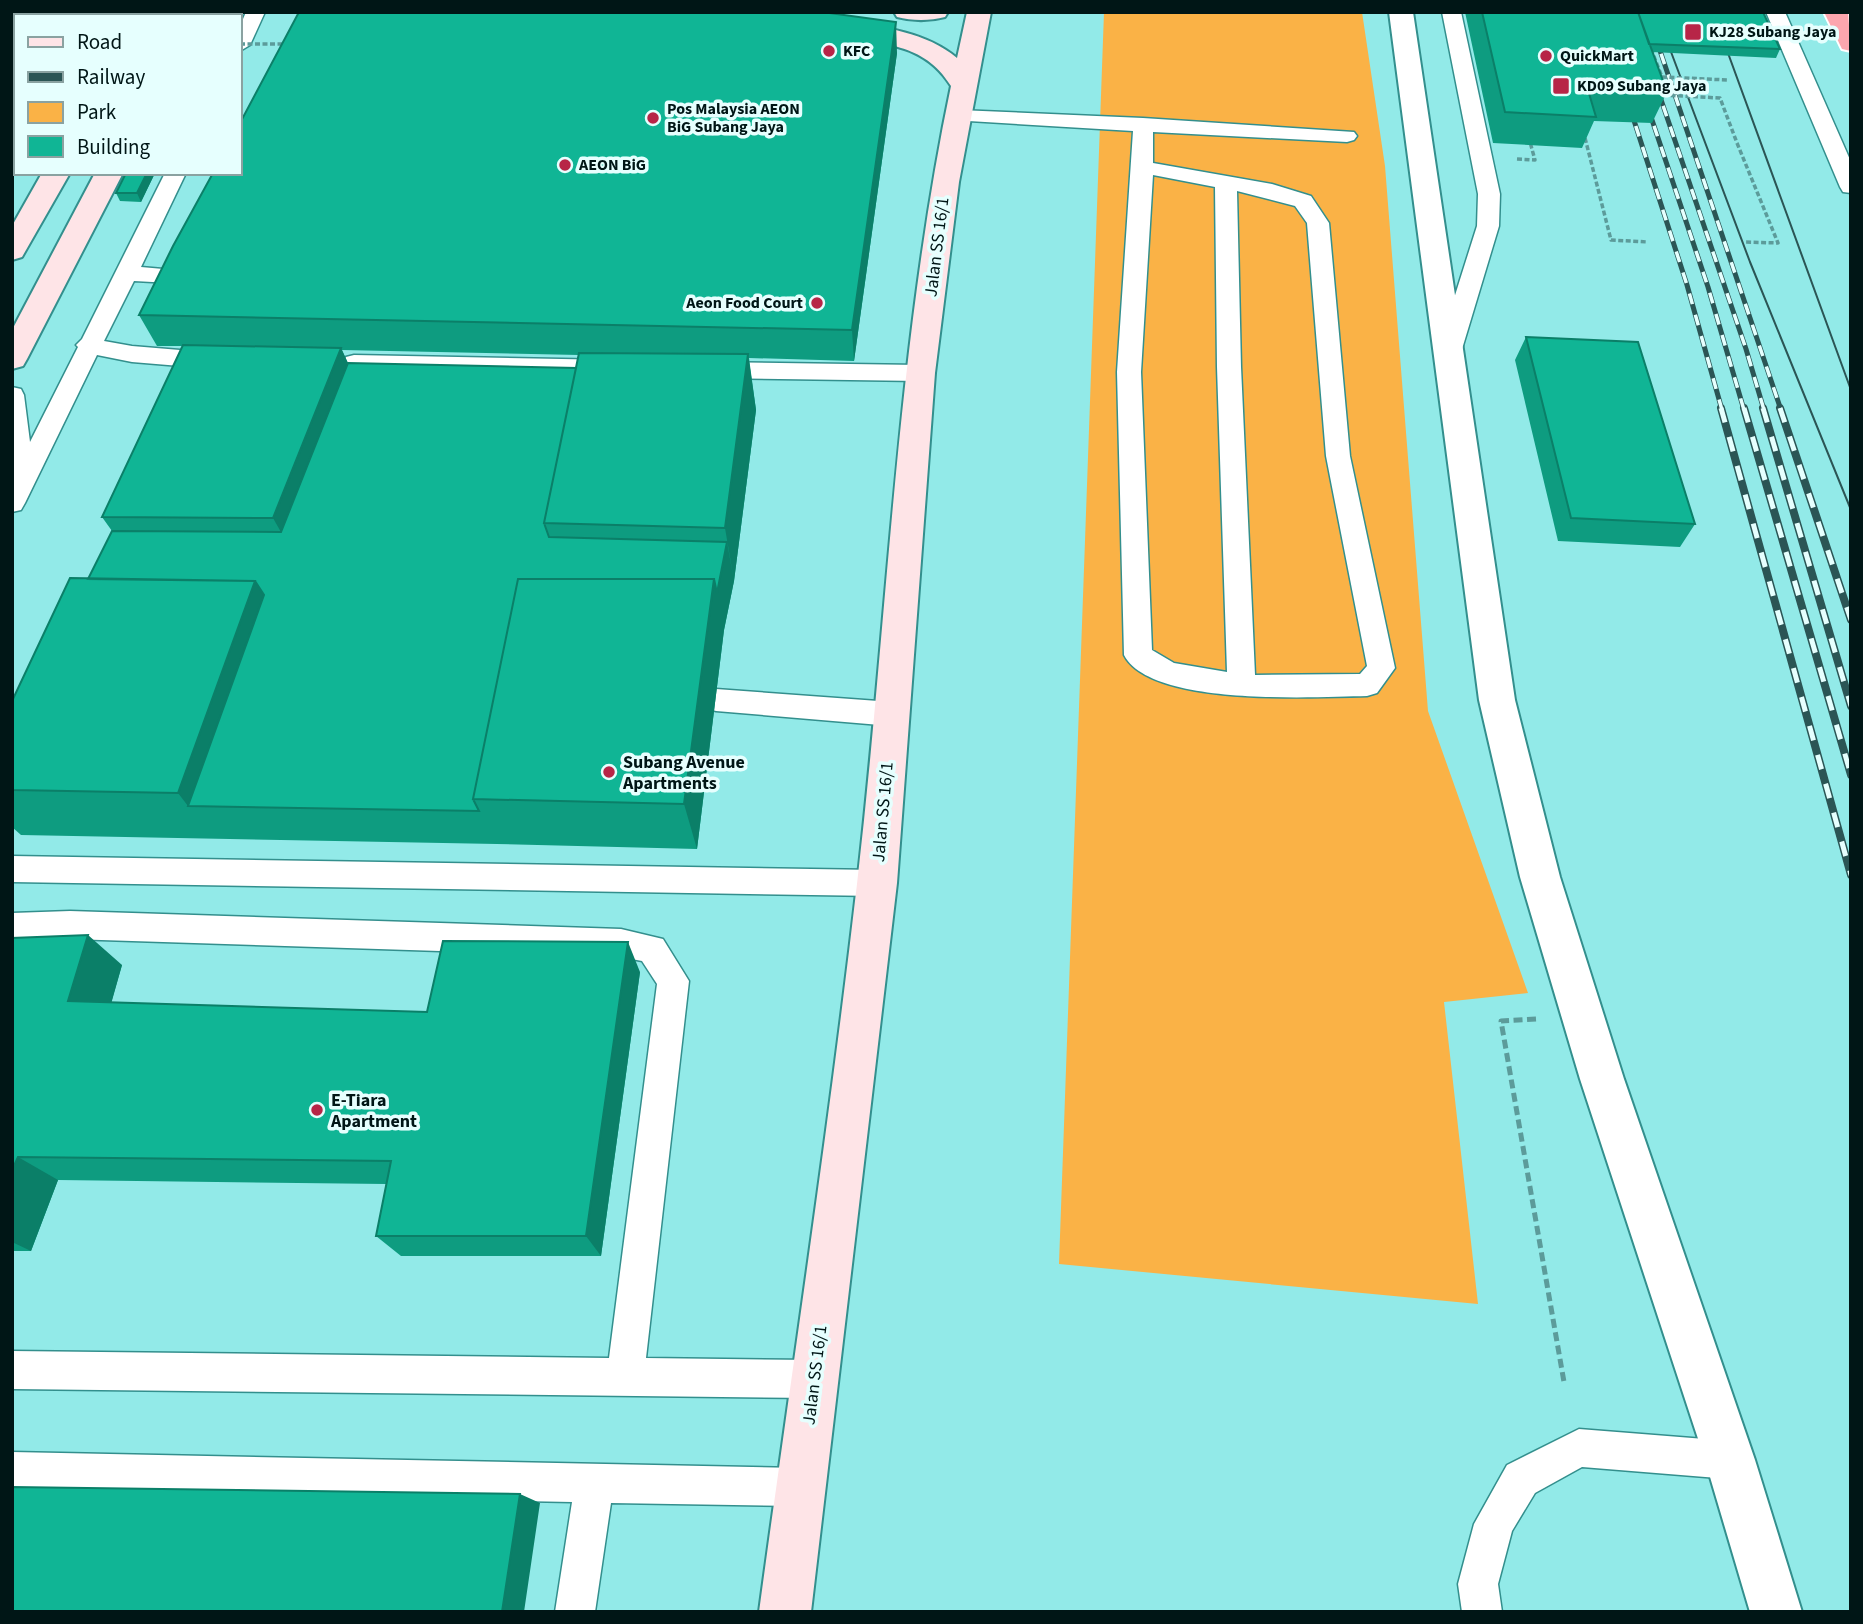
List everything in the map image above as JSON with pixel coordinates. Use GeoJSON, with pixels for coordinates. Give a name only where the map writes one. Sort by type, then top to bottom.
{"type":"FeatureCollection","features":[{"type":"Feature","properties":{"kind":"highway"},"geometry":{"type":"LineString","coordinates":[[1836,12],[1851,44]]}},
{"type":"Feature","properties":{"kind":"street"},"geometry":{"type":"LineString","coordinates":[[906,12],[936,12]]}},
{"type":"Feature","properties":{"kind":"street","name":"Jalan SS 16/1"},"geometry":{"type":"LineString","coordinates":[[785,1612],[877,883],[920,373],[945,182],[979,12]]}},
{"type":"Feature","properties":{"kind":"street"},"geometry":{"type":"LineString","coordinates":[[1401,12],[1497,700],[1540,877],[1602,1079],[1730,1460],[1776,1612]]}},
{"type":"Feature","properties":{"kind":"street"},"geometry":{"type":"LineString","coordinates":[[821,26],[876,33],[931,51],[948,63],[961,101]]}},
{"type":"Feature","properties":{"kind":"street"},"geometry":{"type":"LineString","coordinates":[[12,251],[55,175]]}},
{"type":"Feature","properties":{"kind":"street"},"geometry":{"type":"LineString","coordinates":[[12,359],[108,175]]}},
{"type":"Feature","properties":{"kind":"lane"},"geometry":{"type":"LineString","coordinates":[[242,41],[256,12]]}},
{"type":"Feature","properties":{"kind":"lane"},"geometry":{"type":"LineString","coordinates":[[1450,349],[1488,226],[1489,194],[1451,12]]}},
{"type":"Feature","properties":{"kind":"lane"},"geometry":{"type":"LineString","coordinates":[[1775,12],[1851,187]]}},
{"type":"Feature","properties":{"kind":"lane"},"geometry":{"type":"LineString","coordinates":[[961,101],[1143,124],[1347,136]]}},
{"type":"Feature","properties":{"kind":"lane"},"geometry":{"type":"LineString","coordinates":[[1143,124],[1143,167],[1129,372],[1138,655],[1168,673],[1241,687],[1367,685],[1381,668],[1338,456],[1318,223],[1303,201],[1272,191],[1143,167]]}},
{"type":"Feature","properties":{"kind":"lane"},"geometry":{"type":"LineString","coordinates":[[17,493],[175,175]]}},
{"type":"Feature","properties":{"kind":"lane"},"geometry":{"type":"LineString","coordinates":[[1226,184],[1229,367],[1241,687]]}},
{"type":"Feature","properties":{"kind":"lane"},"geometry":{"type":"LineString","coordinates":[[126,273],[189,277]]}},
{"type":"Feature","properties":{"kind":"lane"},"geometry":{"type":"LineString","coordinates":[[89,345],[132,354],[243,361]]}},
{"type":"Feature","properties":{"kind":"lane"},"geometry":{"type":"LineString","coordinates":[[326,363],[644,368]]}},
{"type":"Feature","properties":{"kind":"lane"},"geometry":{"type":"LineString","coordinates":[[686,369],[920,373]]}},
{"type":"Feature","properties":{"kind":"lane"},"geometry":{"type":"LineString","coordinates":[[12,395],[17,493]]}},
{"type":"Feature","properties":{"kind":"lane"},"geometry":{"type":"LineString","coordinates":[[716,700],[892,714]]}},
{"type":"Feature","properties":{"kind":"lane"},"geometry":{"type":"LineString","coordinates":[[12,869],[877,883]]}},
{"type":"Feature","properties":{"kind":"lane"},"geometry":{"type":"LineString","coordinates":[[12,927],[70,925],[594,942],[621,943],[652,949],[673,981],[625,1376]]}},
{"type":"Feature","properties":{"kind":"lane"},"geometry":{"type":"LineString","coordinates":[[12,1370],[814,1378]]}},
{"type":"Feature","properties":{"kind":"lane"},"geometry":{"type":"LineString","coordinates":[[1480,1598],[1494,1524],[1521,1479],[1579,1448],[1730,1460]]}},
{"type":"Feature","properties":{"kind":"lane"},"geometry":{"type":"LineString","coordinates":[[12,1471],[800,1488]]}},
{"type":"Feature","properties":{"kind":"lane"},"geometry":{"type":"LineString","coordinates":[[575,1612],[594,1483]]}},
{"type":"Feature","properties":{"kind":"path"},"geometry":{"type":"LineString","coordinates":[[1647,38],[1662,77],[1728,80]]}},
{"type":"Feature","properties":{"kind":"path"},"geometry":{"type":"LineString","coordinates":[[242,45],[295,44]]}},
{"type":"Feature","properties":{"kind":"path"},"geometry":{"type":"LineString","coordinates":[[1656,94],[1720,97],[1778,243],[1746,242]]}},
{"type":"Feature","properties":{"kind":"path"},"geometry":{"type":"LineString","coordinates":[[1583,131],[1611,240],[1648,242]]}},
{"type":"Feature","properties":{"kind":"path"},"geometry":{"type":"LineString","coordinates":[[1513,159],[1535,160],[1529,138]]}},
{"type":"Feature","properties":{"kind":"path"},"geometry":{"type":"LineString","coordinates":[[1538,1019],[1501,1021],[1564,1382]]}},
{"type":"Feature","properties":{"kind":"green space"},"geometry":{"type":"Polygon","coordinates":[[[1104,12],[1362,12],[1385,166],[1428,711],[1528,993],[1444,1002],[1478,1304],[1059,1264],[1104,12]]]}},
{"type":"Feature","properties":{"kind":"building","name":"AEON BiG"},"geometry":{"type":"Polygon","coordinates":[[[299,12],[822,12],[896,22],[852,330],[139,315],[212,175],[242,175],[242,119],[299,12]]]}},
{"type":"Feature","properties":{"kind":"building","name":"KD09 Subang Jaya"},"geometry":{"type":"Polygon","coordinates":[[[1482,12],[1638,12],[1667,92],[1588,90],[1596,117],[1505,112],[1482,12]]]}},
{"type":"Feature","properties":{"kind":"building","name":"KJ28 Subang Jaya"},"geometry":{"type":"Polygon","coordinates":[[[1638,12],[1763,12],[1780,49],[1649,44],[1638,12]]]}},
{"type":"Feature","properties":{"kind":"building"},"geometry":{"type":"Polygon","coordinates":[[[125,175],[146,175],[137,193],[116,193],[125,175]]]}},
{"type":"Feature","properties":{"kind":"building"},"geometry":{"type":"Polygon","coordinates":[[[1526,337],[1638,342],[1695,524],[1571,518],[1526,337]]]}},
{"type":"Feature","properties":{"kind":"building"},"geometry":{"type":"Polygon","coordinates":[[[183,345],[341,348],[273,518],[102,517],[183,345]]]}},
{"type":"Feature","properties":{"kind":"building"},"geometry":{"type":"Polygon","coordinates":[[[579,353],[748,354],[725,528],[544,523],[579,353]]]}},
{"type":"Feature","properties":{"kind":"building"},"geometry":{"type":"Polygon","coordinates":[[[348,363],[576,368],[544,523],[549,537],[727,542],[717,593],[714,579],[518,579],[473,799],[479,811],[188,806],[264,595],[255,581],[88,579],[112,531],[281,532],[348,363]]]}},
{"type":"Feature","properties":{"kind":"building"},"geometry":{"type":"Polygon","coordinates":[[[70,578],[255,581],[178,793],[12,790],[12,701],[70,578]]]}},
{"type":"Feature","properties":{"kind":"building","name":"Subang Avenue Apartments"},"geometry":{"type":"Polygon","coordinates":[[[518,579],[714,579],[684,804],[473,799],[518,579]]]}},
{"type":"Feature","properties":{"kind":"building","name":"E-Tiara Apartment"},"geometry":{"type":"Polygon","coordinates":[[[88,935],[68,1001],[427,1012],[443,941],[628,942],[586,1236],[376,1236],[391,1161],[18,1157],[12,1170],[12,938],[88,935]]]}},
{"type":"Feature","properties":{"kind":"building"},"geometry":{"type":"Polygon","coordinates":[[[12,1487],[520,1494],[502,1612],[12,1612],[12,1487]]]}},
{"type":"Feature","properties":{"kind":"tram line"},"geometry":{"type":"LineString","coordinates":[[1656,12],[1750,262],[1851,510]]}},
{"type":"Feature","properties":{"kind":"tram line"},"geometry":{"type":"LineString","coordinates":[[1713,12],[1851,390]]}},
{"type":"Feature","properties":{"kind":"railway"},"geometry":{"type":"LineString","coordinates":[[1647,12],[1781,410]]}},
{"type":"Feature","properties":{"kind":"railway"},"geometry":{"type":"LineString","coordinates":[[1656,85],[1746,349],[1764,410]]}},
{"type":"Feature","properties":{"kind":"railway"},"geometry":{"type":"LineString","coordinates":[[1629,105],[1687,285],[1722,410]]}},
{"type":"Feature","properties":{"kind":"railway"},"geometry":{"type":"LineString","coordinates":[[1647,105],[1708,287],[1744,410]]}},
{"type":"Feature","properties":{"kind":"railway"},"geometry":{"type":"LineString","coordinates":[[1721,408],[1851,875]]}},
{"type":"Feature","properties":{"kind":"railway"},"geometry":{"type":"LineString","coordinates":[[1744,408],[1851,775]]}},
{"type":"Feature","properties":{"kind":"railway"},"geometry":{"type":"LineString","coordinates":[[1763,408],[1851,706]]}},
{"type":"Feature","properties":{"kind":"railway"},"geometry":{"type":"LineString","coordinates":[[1780,408],[1851,620]]}},
{"type":"Feature","properties":{"kind":"place","name":"KJ28 Subang Jaya"},"geometry":{"type":"Point","coordinates":[1693,32]}},
{"type":"Feature","properties":{"kind":"place","name":"KFC"},"geometry":{"type":"Point","coordinates":[829,51]}},
{"type":"Feature","properties":{"kind":"place","name":"QuickMart"},"geometry":{"type":"Point","coordinates":[1546,56]}},
{"type":"Feature","properties":{"kind":"place","name":"KD09 Subang Jaya"},"geometry":{"type":"Point","coordinates":[1561,86]}},
{"type":"Feature","properties":{"kind":"place","name":"Pos Malaysia AEON BiG Subang Jaya"},"geometry":{"type":"Point","coordinates":[653,118]}},
{"type":"Feature","properties":{"kind":"place","name":"AEON BiG"},"geometry":{"type":"Point","coordinates":[565,165]}},
{"type":"Feature","properties":{"kind":"place","name":"Aeon Food Court"},"geometry":{"type":"Point","coordinates":[817,303]}},
{"type":"Feature","properties":{"kind":"place","name":"Subang Avenue Apartments"},"geometry":{"type":"Point","coordinates":[609,772]}},
{"type":"Feature","properties":{"kind":"place","name":"E-Tiara Apartment"},"geometry":{"type":"Point","coordinates":[317,1110]}}]}
